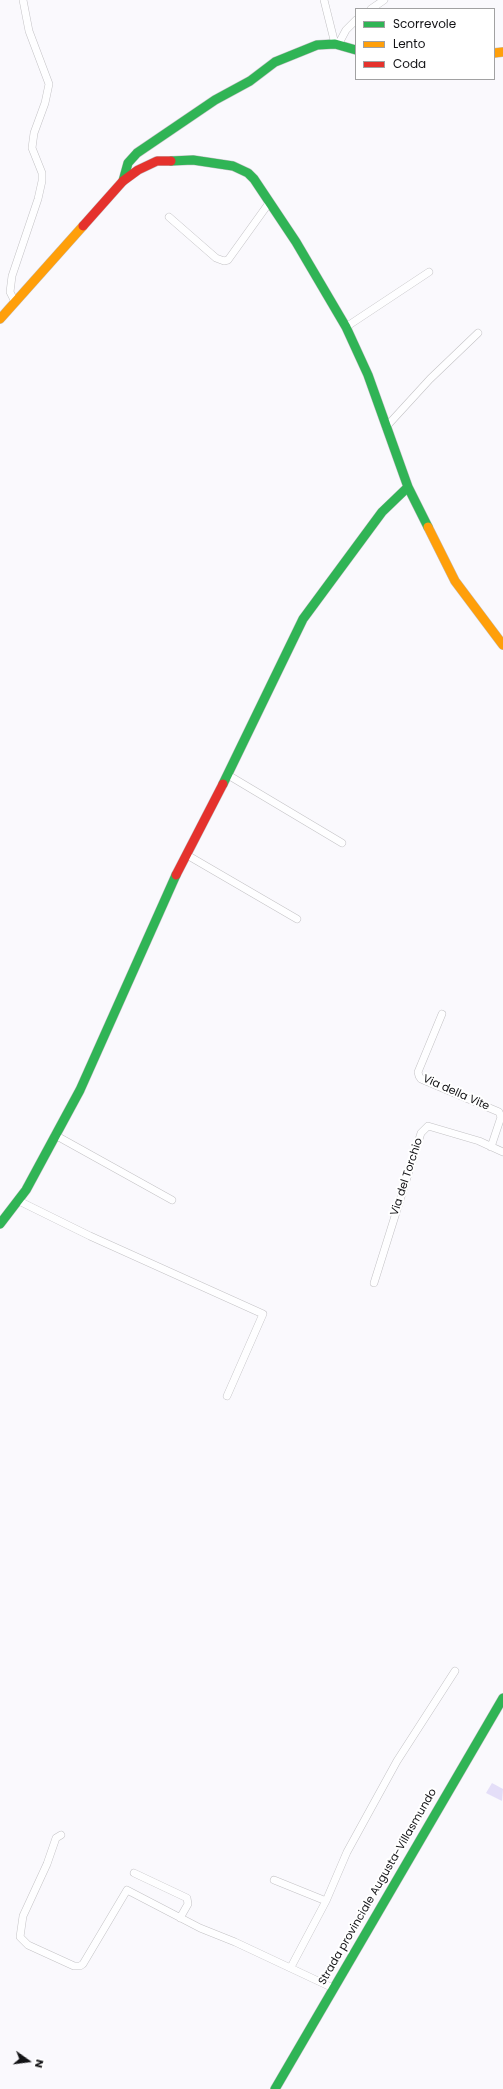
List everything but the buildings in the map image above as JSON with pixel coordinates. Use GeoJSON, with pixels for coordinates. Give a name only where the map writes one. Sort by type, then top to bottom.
{"type":"FeatureCollection","features":[{"type":"Feature","properties":{"kind":"street"},"geometry":{"type":"LineString","coordinates":[[15,302],[10,292],[12,276],[38,199],[42,181],[42,173],[32,148],[34,133],[45,103],[48,84],[29,31],[23,0]]}},
{"type":"Feature","properties":{"kind":"street"},"geometry":{"type":"LineString","coordinates":[[324,0],[337,45]]}},
{"type":"Feature","properties":{"kind":"street"},"geometry":{"type":"LineString","coordinates":[[372,8],[384,0]]}},
{"type":"Feature","properties":{"kind":"street"},"geometry":{"type":"LineString","coordinates":[[337,45],[346,30],[355,21]]}},
{"type":"Feature","properties":{"kind":"street"},"geometry":{"type":"LineString","coordinates":[[123,181],[128,163],[137,153],[215,100],[250,81],[265,68],[287,56],[317,45],[337,45],[355,50]]}},
{"type":"Feature","properties":{"kind":"street"},"geometry":{"type":"LineString","coordinates":[[0,319],[123,181],[138,170],[157,162],[178,160],[208,161],[233,166],[248,173],[296,242],[346,327],[366,369],[408,487],[455,581],[503,645]]}},
{"type":"Feature","properties":{"kind":"street"},"geometry":{"type":"LineString","coordinates":[[169,217],[216,258],[224,261],[228,260],[269,203]]}},
{"type":"Feature","properties":{"kind":"street"},"geometry":{"type":"LineString","coordinates":[[346,327],[429,272]]}},
{"type":"Feature","properties":{"kind":"street"},"geometry":{"type":"LineString","coordinates":[[386,427],[430,379],[478,332]]}},
{"type":"Feature","properties":{"kind":"street"},"geometry":{"type":"LineString","coordinates":[[0,1224],[20,1201],[80,1090],[166,894],[228,775],[303,619],[382,512],[408,487]]}},
{"type":"Feature","properties":{"kind":"street"},"geometry":{"type":"LineString","coordinates":[[228,775],[342,843]]}},
{"type":"Feature","properties":{"kind":"street"},"geometry":{"type":"LineString","coordinates":[[187,855],[297,920]]}},
{"type":"Feature","properties":{"kind":"street","name":"Via della Vite"},"geometry":{"type":"LineString","coordinates":[[442,1014],[418,1072],[419,1076],[421,1079],[499,1112],[502,1115],[491,1147]]}},
{"type":"Feature","properties":{"kind":"street","name":"Via del Torchio"},"geometry":{"type":"LineString","coordinates":[[374,1283],[421,1133],[428,1126],[503,1152]]}},
{"type":"Feature","properties":{"kind":"street"},"geometry":{"type":"LineString","coordinates":[[55,1136],[172,1200]]}},
{"type":"Feature","properties":{"kind":"street"},"geometry":{"type":"LineString","coordinates":[[20,1201],[90,1236],[262,1314],[227,1396]]}},
{"type":"Feature","properties":{"kind":"street"},"geometry":{"type":"LineString","coordinates":[[291,1967],[326,1901],[347,1852],[398,1760],[455,1671]]}},
{"type":"Feature","properties":{"kind":"street","name":"Strada provinciale Augusta-Villasmundo"},"geometry":{"type":"LineString","coordinates":[[275,2089],[503,1698]]}},
{"type":"Feature","properties":{"kind":"street"},"geometry":{"type":"LineString","coordinates":[[61,1835],[56,1838],[47,1864],[23,1916],[20,1928],[20,1937],[23,1941],[74,1966],[80,1966],[83,1964],[127,1890],[180,1918],[291,1967],[333,1988]]}},
{"type":"Feature","properties":{"kind":"street"},"geometry":{"type":"LineString","coordinates":[[134,1873],[186,1898],[188,1904],[180,1918]]}},
{"type":"Feature","properties":{"kind":"street"},"geometry":{"type":"LineString","coordinates":[[274,1880],[326,1901]]}},
{"type":"Feature","properties":{"kind":"shaded area"},"geometry":{"type":"Polygon","coordinates":[[[492,1783],[503,1789],[502,1801],[486,1793],[492,1783]]]}},
{"type":"Feature","properties":{"kind":"traffic: fast"},"geometry":{"type":"LineString","coordinates":[[123,181],[128,163],[137,153],[215,100],[250,81],[275,62],[317,45],[335,44],[355,50]]}},
{"type":"Feature","properties":{"kind":"traffic: fast"},"geometry":{"type":"LineString","coordinates":[[171,161],[193,160],[233,166],[248,173],[254,179],[296,242],[346,327],[368,375],[408,487],[428,527]]}},
{"type":"Feature","properties":{"kind":"traffic: fast"},"geometry":{"type":"LineString","coordinates":[[223,784],[303,619],[382,512],[408,487]]}},
{"type":"Feature","properties":{"kind":"traffic: fast"},"geometry":{"type":"LineString","coordinates":[[0,1224],[26,1190],[80,1090],[176,875]]}},
{"type":"Feature","properties":{"kind":"traffic: fast"},"geometry":{"type":"LineString","coordinates":[[275,2089],[503,1698]]}},
{"type":"Feature","properties":{"kind":"traffic: slow"},"geometry":{"type":"LineString","coordinates":[[495,53],[503,52]]}},
{"type":"Feature","properties":{"kind":"traffic: slow"},"geometry":{"type":"LineString","coordinates":[[0,319],[83,226]]}},
{"type":"Feature","properties":{"kind":"traffic: slow"},"geometry":{"type":"LineString","coordinates":[[428,527],[455,581],[503,645]]}},
{"type":"Feature","properties":{"kind":"traffic: jam"},"geometry":{"type":"LineString","coordinates":[[83,226],[123,181],[138,170],[157,161],[171,161]]}},
{"type":"Feature","properties":{"kind":"traffic: jam"},"geometry":{"type":"LineString","coordinates":[[176,875],[223,784]]}}]}
